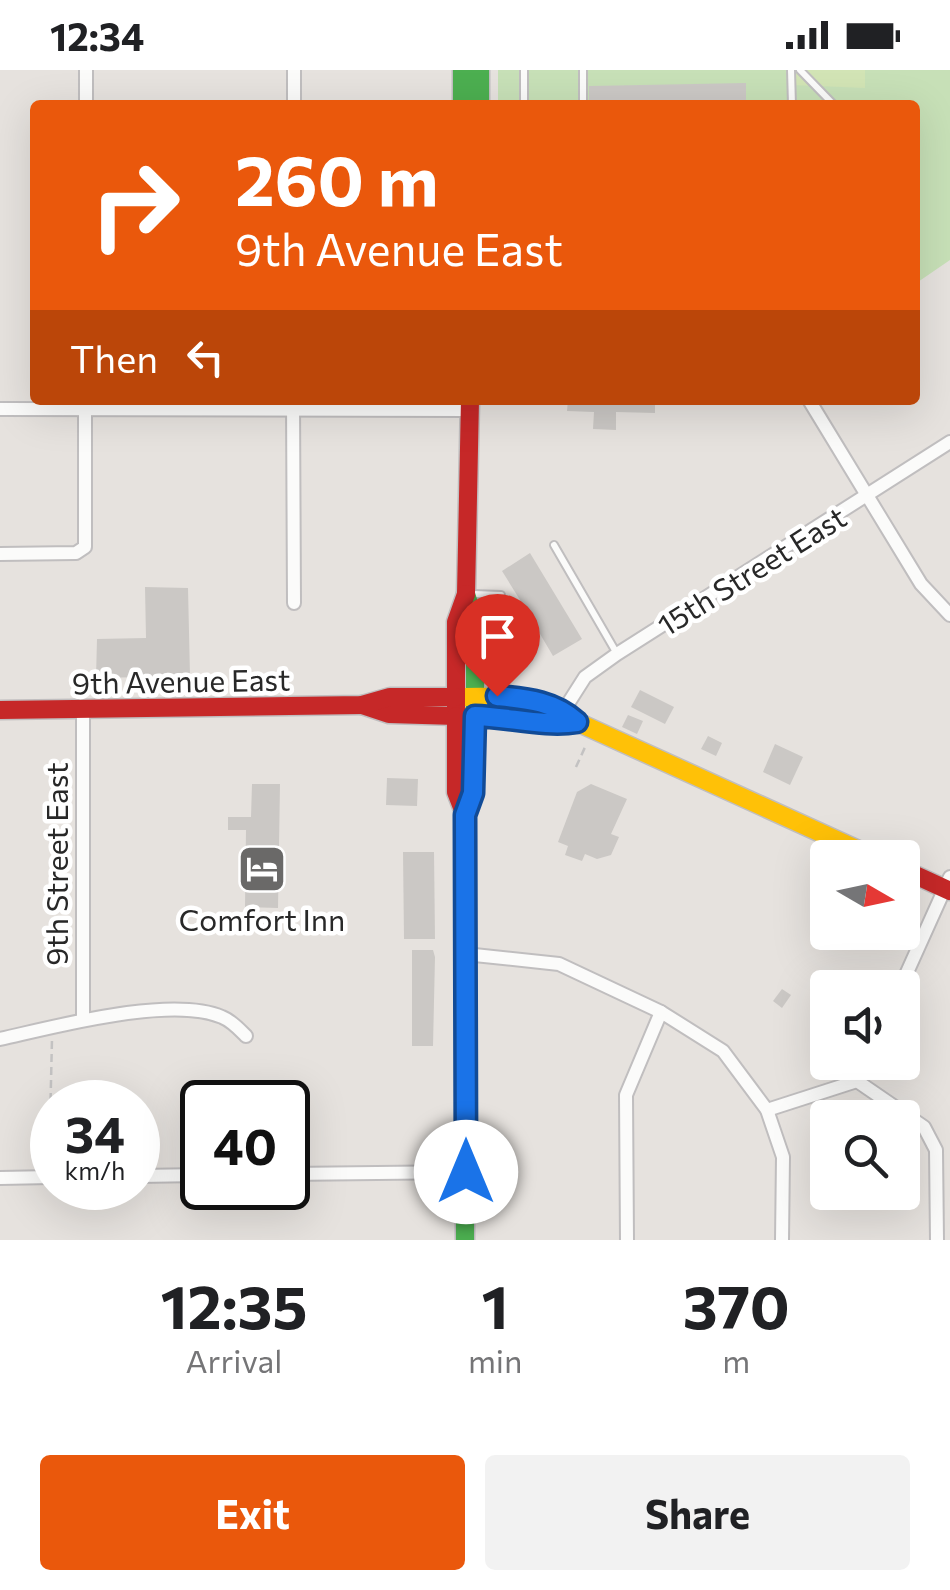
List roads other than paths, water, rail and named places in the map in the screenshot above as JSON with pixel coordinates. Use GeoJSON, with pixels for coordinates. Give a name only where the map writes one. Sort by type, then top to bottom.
{"type":"FeatureCollection","features":[{"type":"Feature","properties":{"kind":"main road"},"geometry":{"type":"LineString","coordinates":[[462,70],[462,100]]}},
{"type":"Feature","properties":{"kind":"main road"},"geometry":{"type":"LineString","coordinates":[[480,70],[480,100]]}},
{"type":"Feature","properties":{"kind":"main road"},"geometry":{"type":"LineString","coordinates":[[465,1240],[465,815],[456,792],[466,697],[456,622],[466,594],[470,405]]}},
{"type":"Feature","properties":{"kind":"main road","name":"9th Avenue East"},"geometry":{"type":"LineString","coordinates":[[0,710],[362,705],[390,696],[522,698],[837,840]]}},
{"type":"Feature","properties":{"kind":"main road","name":"9th Avenue East"},"geometry":{"type":"LineString","coordinates":[[362,705],[389,714],[537,719],[556,725],[578,721]]}},
{"type":"Feature","properties":{"kind":"main road"},"geometry":{"type":"LineString","coordinates":[[920,875],[948,885]]}},
{"type":"Feature","properties":{"kind":"street"},"geometry":{"type":"LineString","coordinates":[[86,70],[86,100]]}},
{"type":"Feature","properties":{"kind":"street"},"geometry":{"type":"LineString","coordinates":[[294,70],[294,100]]}},
{"type":"Feature","properties":{"kind":"street"},"geometry":{"type":"LineString","coordinates":[[0,410],[70,405]]}},
{"type":"Feature","properties":{"kind":"street"},"geometry":{"type":"LineString","coordinates":[[0,554],[76,554],[85,547],[84,405]]}},
{"type":"Feature","properties":{"kind":"street"},"geometry":{"type":"LineString","coordinates":[[293,405],[294,603]]}},
{"type":"Feature","properties":{"kind":"street"},"geometry":{"type":"LineString","coordinates":[[813,405],[871,494],[921,584],[950,615]]}},
{"type":"Feature","properties":{"kind":"street","name":"15th Street East"},"geometry":{"type":"LineString","coordinates":[[578,721],[584,677],[950,442]]}},
{"type":"Feature","properties":{"kind":"street","name":"9th Street East"},"geometry":{"type":"LineString","coordinates":[[82,708],[83,1020]]}},
{"type":"Feature","properties":{"kind":"street"},"geometry":{"type":"LineString","coordinates":[[908,970],[948,885]]}},
{"type":"Feature","properties":{"kind":"street"},"geometry":{"type":"LineString","coordinates":[[465,954],[560,964],[661,1012],[723,1051],[767,1110],[783,1157],[782,1240]]}},
{"type":"Feature","properties":{"kind":"street"},"geometry":{"type":"LineString","coordinates":[[0,1039],[83,1020],[187,1009],[226,1018],[246,1036]]}},
{"type":"Feature","properties":{"kind":"street"},"geometry":{"type":"LineString","coordinates":[[627,1240],[626,1094],[661,1012]]}},
{"type":"Feature","properties":{"kind":"street"},"geometry":{"type":"LineString","coordinates":[[767,1110],[857,1081],[924,1127],[936,1150],[938,1240]]}},
{"type":"Feature","properties":{"kind":"street"},"geometry":{"type":"LineString","coordinates":[[310,1174],[466,1172]]}},
{"type":"Feature","properties":{"kind":"street"},"geometry":{"type":"LineString","coordinates":[[0,1178],[30,1178]]}},
{"type":"Feature","properties":{"kind":"lane"},"geometry":{"type":"LineString","coordinates":[[524,70],[524,100]]}},
{"type":"Feature","properties":{"kind":"lane"},"geometry":{"type":"LineString","coordinates":[[583,70],[583,100]]}},
{"type":"Feature","properties":{"kind":"lane"},"geometry":{"type":"LineString","coordinates":[[792,70],[792,100]]}},
{"type":"Feature","properties":{"kind":"lane"},"geometry":{"type":"LineString","coordinates":[[800,70],[828,100]]}},
{"type":"Feature","properties":{"kind":"lane"},"geometry":{"type":"LineString","coordinates":[[554,545],[617,654]]}},
{"type":"Feature","properties":{"kind":"lane"},"geometry":{"type":"LineString","coordinates":[[466,594],[501,595]]}},
{"type":"Feature","properties":{"kind":"place","name":"Comfort Inn"},"geometry":{"type":"Point","coordinates":[262,869]}}]}
